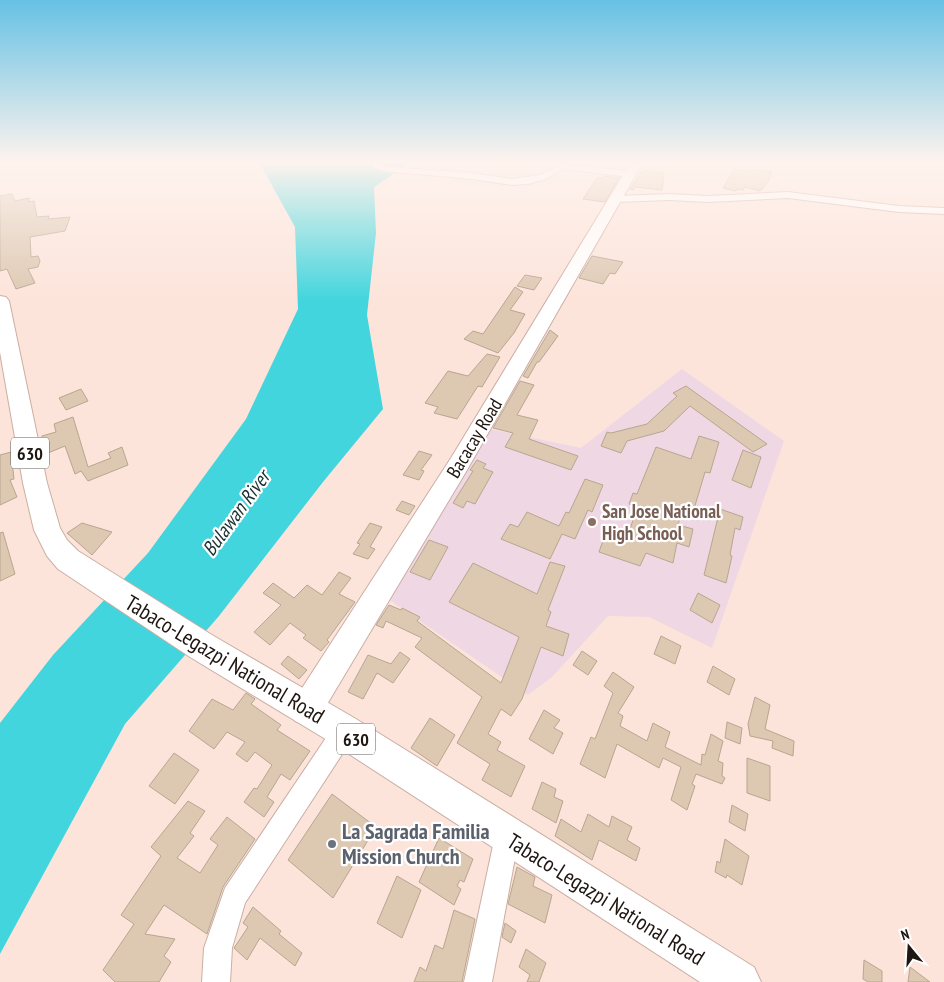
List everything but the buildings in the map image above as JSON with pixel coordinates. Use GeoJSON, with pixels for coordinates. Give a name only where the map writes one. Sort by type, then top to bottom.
{"type":"FeatureCollection","features":[{"type":"Feature","properties":{"kind":"main road","name":"Bacacay Road"},"geometry":{"type":"LineString","coordinates":[[306,710],[459,464],[611,208]]}},
{"type":"Feature","properties":{"kind":"main road","name":"Tabaco-Legazpi National Road"},"geometry":{"type":"LineString","coordinates":[[0,301],[47,530],[57,548],[68,560],[201,646],[344,731],[722,972]]}},
{"type":"Feature","properties":{"kind":"street"},"geometry":{"type":"LineString","coordinates":[[882,208],[944,212]]}},
{"type":"Feature","properties":{"kind":"street"},"geometry":{"type":"LineString","coordinates":[[216,982],[218,948],[234,897],[344,731]]}},
{"type":"Feature","properties":{"kind":"street"},"geometry":{"type":"LineString","coordinates":[[478,982],[507,836]]}},
{"type":"Feature","properties":{"kind":"shaded area","name":"San Jose National High School"},"geometry":{"type":"Polygon","coordinates":[[[682,369],[784,441],[712,648],[649,617],[608,616],[552,677],[528,695],[382,595],[485,428],[581,448],[682,369]]]}},
{"type":"Feature","properties":{"kind":"water","name":"Bulawan River"},"geometry":{"type":"Polygon","coordinates":[[[284,208],[375,208],[376,233],[367,315],[383,409],[323,482],[219,616],[125,724],[0,954],[0,723],[53,655],[148,553],[246,419],[298,309],[295,227],[284,208]]]}},
{"type":"Feature","properties":{"kind":"place","name":"San Jose National High School"},"geometry":{"type":"Point","coordinates":[592,522]}},
{"type":"Feature","properties":{"kind":"place","name":"La Sagrada Familia Mission Church"},"geometry":{"type":"Point","coordinates":[332,844]}}]}
